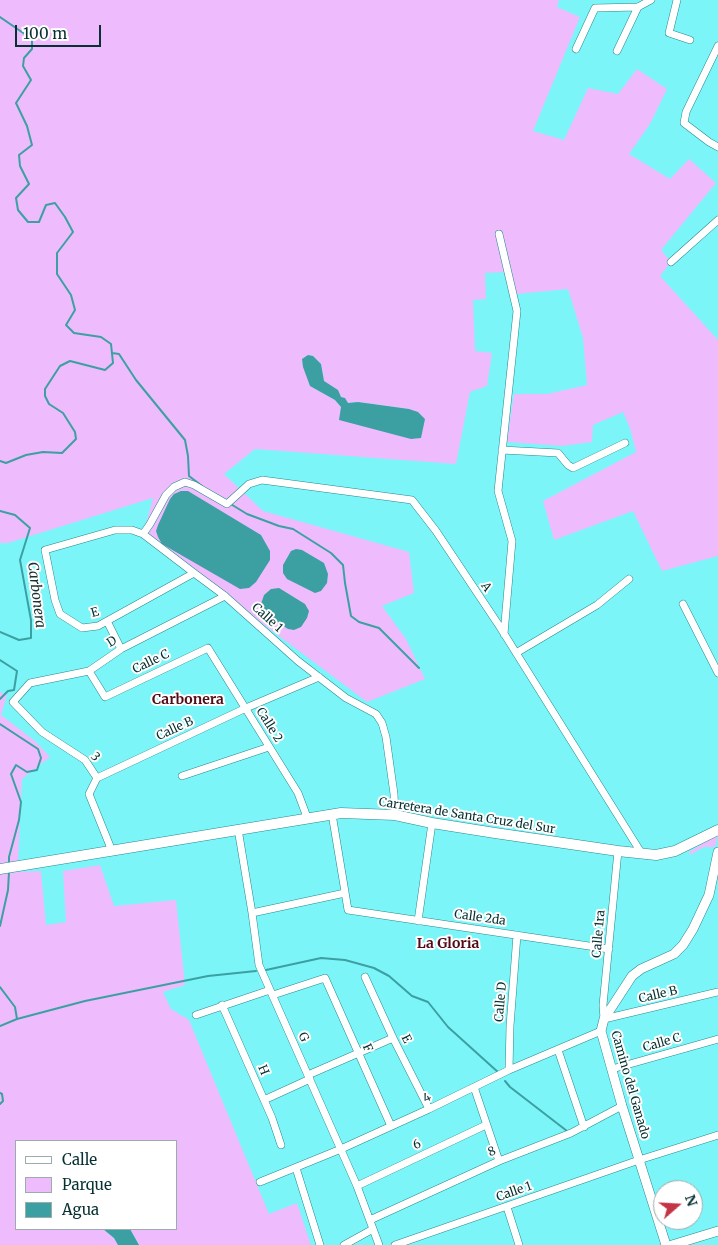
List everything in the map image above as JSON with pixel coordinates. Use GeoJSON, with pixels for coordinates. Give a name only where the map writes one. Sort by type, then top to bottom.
{"type":"FeatureCollection","features":[{"type":"Feature","properties":{"kind":"main road","name":"Carretera de Santa Cruz del Sur"},"geometry":{"type":"LineString","coordinates":[[6,868],[332,814],[395,815],[432,823],[656,855],[675,851],[718,830]]}},
{"type":"Feature","properties":{"kind":"street"},"geometry":{"type":"LineString","coordinates":[[576,49],[594,8],[638,6],[651,0]]}},
{"type":"Feature","properties":{"kind":"street"},"geometry":{"type":"LineString","coordinates":[[678,0],[670,33],[690,40]]}},
{"type":"Feature","properties":{"kind":"street"},"geometry":{"type":"LineString","coordinates":[[617,51],[638,6]]}},
{"type":"Feature","properties":{"kind":"street"},"geometry":{"type":"LineString","coordinates":[[718,46],[686,112],[684,123],[708,142],[718,147]]}},
{"type":"Feature","properties":{"kind":"street"},"geometry":{"type":"LineString","coordinates":[[671,262],[718,220]]}},
{"type":"Feature","properties":{"kind":"street"},"geometry":{"type":"LineString","coordinates":[[499,234],[517,310],[498,492],[512,541],[504,634]]}},
{"type":"Feature","properties":{"kind":"street"},"geometry":{"type":"LineString","coordinates":[[502,450],[558,454],[573,468],[625,443]]}},
{"type":"Feature","properties":{"kind":"street","name":"A"},"geometry":{"type":"LineString","coordinates":[[143,534],[166,495],[179,484],[185,482],[194,485],[227,504],[249,484],[262,480],[412,500],[436,532],[504,634],[642,854]]}},
{"type":"Feature","properties":{"kind":"street","name":"Calle 1"},"geometry":{"type":"LineString","coordinates":[[45,550],[115,530],[132,530],[143,534],[225,596],[298,661],[346,698],[376,714],[382,723],[390,766],[395,815]]}},
{"type":"Feature","properties":{"kind":"street","name":"E"},"geometry":{"type":"LineString","coordinates":[[45,550],[55,600],[60,614],[82,628],[98,626],[107,622],[194,573]]}},
{"type":"Feature","properties":{"kind":"street"},"geometry":{"type":"LineString","coordinates":[[516,653],[597,605],[629,579]]}},
{"type":"Feature","properties":{"kind":"street","name":"D"},"geometry":{"type":"LineString","coordinates":[[12,702],[30,683],[89,671],[121,649],[225,596]]}},
{"type":"Feature","properties":{"kind":"street"},"geometry":{"type":"LineString","coordinates":[[683,604],[718,673]]}},
{"type":"Feature","properties":{"kind":"street"},"geometry":{"type":"LineString","coordinates":[[107,622],[121,649]]}},
{"type":"Feature","properties":{"kind":"street","name":"Calle C"},"geometry":{"type":"LineString","coordinates":[[89,671],[105,697],[208,648]]}},
{"type":"Feature","properties":{"kind":"street","name":"Calle 2"},"geometry":{"type":"LineString","coordinates":[[208,648],[298,793],[307,817]]}},
{"type":"Feature","properties":{"kind":"street","name":"Calle B"},"geometry":{"type":"LineString","coordinates":[[97,778],[246,708],[319,677]]}},
{"type":"Feature","properties":{"kind":"street","name":"3"},"geometry":{"type":"LineString","coordinates":[[12,702],[42,732],[85,760],[97,778],[89,794],[112,851]]}},
{"type":"Feature","properties":{"kind":"street"},"geometry":{"type":"LineString","coordinates":[[182,776],[269,747]]}},
{"type":"Feature","properties":{"kind":"street"},"geometry":{"type":"LineString","coordinates":[[252,912],[345,893],[332,814]]}},
{"type":"Feature","properties":{"kind":"street"},"geometry":{"type":"LineString","coordinates":[[418,921],[432,823]]}},
{"type":"Feature","properties":{"kind":"street","name":"G"},"geometry":{"type":"LineString","coordinates":[[238,829],[259,966],[357,1186],[379,1245]]}},
{"type":"Feature","properties":{"kind":"street","name":"Calle 1ra"},"geometry":{"type":"LineString","coordinates":[[604,1019],[603,1005],[618,851]]}},
{"type":"Feature","properties":{"kind":"street","name":"Camino del Ganado"},"geometry":{"type":"LineString","coordinates":[[666,1245],[622,1106],[601,1031],[604,1019],[632,976],[641,969],[674,954],[683,944],[702,913],[718,852]]}},
{"type":"Feature","properties":{"kind":"street","name":"Calle 2da"},"geometry":{"type":"LineString","coordinates":[[345,893],[348,910],[609,949]]}},
{"type":"Feature","properties":{"kind":"street","name":"Calle D"},"geometry":{"type":"LineString","coordinates":[[509,1070],[510,1026],[517,935]]}},
{"type":"Feature","properties":{"kind":"street","name":"E"},"geometry":{"type":"LineString","coordinates":[[365,977],[429,1109]]}},
{"type":"Feature","properties":{"kind":"street","name":"F"},"geometry":{"type":"LineString","coordinates":[[271,993],[325,978],[391,1126]]}},
{"type":"Feature","properties":{"kind":"street","name":"Calle B"},"geometry":{"type":"LineString","coordinates":[[604,1019],[718,992]]}},
{"type":"Feature","properties":{"kind":"street"},"geometry":{"type":"LineString","coordinates":[[196,1015],[222,1005],[271,993]]}},
{"type":"Feature","properties":{"kind":"street","name":"H"},"geometry":{"type":"LineString","coordinates":[[222,1005],[264,1100],[280,1145]]}},
{"type":"Feature","properties":{"kind":"street","name":"4"},"geometry":{"type":"LineString","coordinates":[[260,1182],[341,1149],[509,1070],[601,1031]]}},
{"type":"Feature","properties":{"kind":"street"},"geometry":{"type":"LineString","coordinates":[[264,1100],[357,1053],[393,1038]]}},
{"type":"Feature","properties":{"kind":"street","name":"Calle C"},"geometry":{"type":"LineString","coordinates":[[612,1069],[718,1038]]}},
{"type":"Feature","properties":{"kind":"street"},"geometry":{"type":"LineString","coordinates":[[558,1050],[584,1126]]}},
{"type":"Feature","properties":{"kind":"street"},"geometry":{"type":"LineString","coordinates":[[474,1087],[499,1161]]}},
{"type":"Feature","properties":{"kind":"street","name":"8"},"geometry":{"type":"LineString","coordinates":[[370,1220],[499,1161],[584,1126],[622,1106]]}},
{"type":"Feature","properties":{"kind":"street","name":"6"},"geometry":{"type":"LineString","coordinates":[[357,1186],[486,1125]]}},
{"type":"Feature","properties":{"kind":"street","name":"Calle 1"},"geometry":{"type":"LineString","coordinates":[[395,1245],[639,1160],[718,1135]]}},
{"type":"Feature","properties":{"kind":"street"},"geometry":{"type":"LineString","coordinates":[[296,1168],[320,1245]]}},
{"type":"Feature","properties":{"kind":"street"},"geometry":{"type":"LineString","coordinates":[[507,1207],[519,1245]]}},
{"type":"Feature","properties":{"kind":"street"},"geometry":{"type":"LineString","coordinates":[[344,1245],[374,1230]]}},
{"type":"Feature","properties":{"kind":"street"},"geometry":{"type":"LineString","coordinates":[[672,1245],[718,1231]]}},
{"type":"Feature","properties":{"kind":"green space"},"geometry":{"type":"Polygon","coordinates":[[[0,0],[559,0],[557,7],[580,17],[533,131],[564,140],[588,88],[618,94],[637,69],[667,89],[650,124],[629,154],[670,179],[689,159],[716,183],[661,250],[671,262],[660,276],[718,340],[718,556],[662,571],[633,511],[554,540],[543,501],[636,452],[630,428],[623,412],[593,425],[592,442],[562,446],[507,442],[514,394],[547,394],[587,385],[583,338],[568,289],[517,294],[507,272],[485,273],[486,299],[473,300],[475,351],[492,353],[487,386],[470,392],[456,464],[255,449],[224,474],[263,511],[409,552],[414,593],[382,606],[406,639],[425,679],[367,702],[143,534],[153,498],[8,543],[0,543],[0,0]],[[308,355],[310,386],[335,400],[341,407],[409,409],[358,402],[348,403],[324,381],[321,364],[313,356],[308,355]]]}},
{"type":"Feature","properties":{"kind":"green space"},"geometry":{"type":"Polygon","coordinates":[[[0,692],[7,695],[1,715],[35,741],[50,757],[22,779],[18,863],[0,866],[0,692]]]}},
{"type":"Feature","properties":{"kind":"green space"},"geometry":{"type":"Polygon","coordinates":[[[718,834],[715,847],[704,847],[690,855],[689,852],[718,834]]]}},
{"type":"Feature","properties":{"kind":"green space"},"geometry":{"type":"Polygon","coordinates":[[[100,865],[114,906],[176,900],[185,985],[163,992],[171,1009],[189,1020],[269,1214],[297,1203],[311,1245],[139,1245],[131,1230],[178,1230],[178,1140],[15,1140],[15,1230],[104,1230],[114,1238],[118,1245],[0,1245],[0,874],[41,871],[46,925],[66,922],[63,871],[100,865]]]}},
{"type":"Feature","properties":{"kind":"water"},"geometry":{"type":"Polygon","coordinates":[[[308,355],[313,356],[321,364],[324,381],[338,390],[341,397],[345,398],[348,403],[358,402],[418,412],[425,419],[421,438],[411,439],[339,420],[341,407],[335,400],[310,386],[302,359],[308,355]]]}},
{"type":"Feature","properties":{"kind":"water"},"geometry":{"type":"Polygon","coordinates":[[[188,491],[261,535],[270,551],[270,560],[256,582],[249,588],[240,589],[162,544],[156,531],[158,525],[170,499],[174,494],[188,491]]]}},
{"type":"Feature","properties":{"kind":"water"},"geometry":{"type":"Polygon","coordinates":[[[296,549],[302,550],[324,563],[328,574],[327,583],[321,591],[315,593],[287,579],[283,573],[283,565],[291,551],[296,549]]]}},
{"type":"Feature","properties":{"kind":"water"},"geometry":{"type":"Polygon","coordinates":[[[279,588],[305,604],[309,611],[301,627],[294,630],[288,629],[263,613],[261,604],[264,595],[271,589],[279,588]]]}},
{"type":"Feature","properties":{"kind":"water"},"geometry":{"type":"Polygon","coordinates":[[[104,1230],[131,1230],[139,1245],[118,1245],[114,1238],[104,1230]]]}},
{"type":"Feature","properties":{"kind":"waterway","name":"Carbonera"},"geometry":{"type":"LineString","coordinates":[[0,17],[32,39],[32,49],[24,58],[23,66],[31,80],[16,103],[27,126],[32,145],[19,155],[20,166],[29,184],[16,198],[18,210],[28,222],[39,222],[46,205],[55,203],[65,217],[73,232],[57,253],[57,274],[71,295],[75,310],[66,325],[74,333],[101,337],[111,344],[113,363],[105,370],[70,361],[60,366],[45,389],[45,396],[49,404],[63,413],[75,432],[76,439],[62,453],[43,452],[26,455],[6,463],[0,461]]}},
{"type":"Feature","properties":{"kind":"waterway"},"geometry":{"type":"LineString","coordinates":[[112,353],[119,354],[136,380],[185,440],[189,476],[202,486]]}},
{"type":"Feature","properties":{"kind":"waterway"},"geometry":{"type":"LineString","coordinates":[[229,503],[247,514],[293,529],[331,553],[343,565],[351,616],[359,622],[379,628],[419,668]]}},
{"type":"Feature","properties":{"kind":"waterway","name":"Carbonera"},"geometry":{"type":"LineString","coordinates":[[0,511],[15,515],[30,528],[20,560],[31,620],[31,638],[19,640],[0,632]]}},
{"type":"Feature","properties":{"kind":"waterway","name":"Carbonera"},"geometry":{"type":"LineString","coordinates":[[0,660],[17,671],[14,690],[8,691],[0,699]]}},
{"type":"Feature","properties":{"kind":"waterway","name":"Carbonera"},"geometry":{"type":"LineString","coordinates":[[0,724],[38,749],[41,758],[37,770],[27,772],[16,765],[11,774],[21,802],[9,864]]}},
{"type":"Feature","properties":{"kind":"waterway","name":"Carbonera"},"geometry":{"type":"LineString","coordinates":[[0,926],[8,890],[9,872]]}},
{"type":"Feature","properties":{"kind":"waterway"},"geometry":{"type":"LineString","coordinates":[[266,970],[321,958],[345,960],[374,968],[389,976],[412,996],[428,1002],[448,1027],[499,1073]]}},
{"type":"Feature","properties":{"kind":"waterway"},"geometry":{"type":"LineString","coordinates":[[17,1019],[85,1001],[208,976],[256,971]]}},
{"type":"Feature","properties":{"kind":"waterway","name":"Carbonera"},"geometry":{"type":"LineString","coordinates":[[0,987],[15,1007],[17,1019],[0,1026]]}},
{"type":"Feature","properties":{"kind":"waterway"},"geometry":{"type":"LineString","coordinates":[[505,1081],[510,1087],[567,1131]]}},
{"type":"Feature","properties":{"kind":"waterway","name":"Carbonera"},"geometry":{"type":"LineString","coordinates":[[0,1093],[2,1094],[3,1101],[0,1104]]}},
{"type":"Feature","properties":{"kind":"district","name":"Carbonera"},"geometry":{"type":"Point","coordinates":[188,700]}},
{"type":"Feature","properties":{"kind":"district","name":"La Gloria"},"geometry":{"type":"Point","coordinates":[448,944]}}]}
